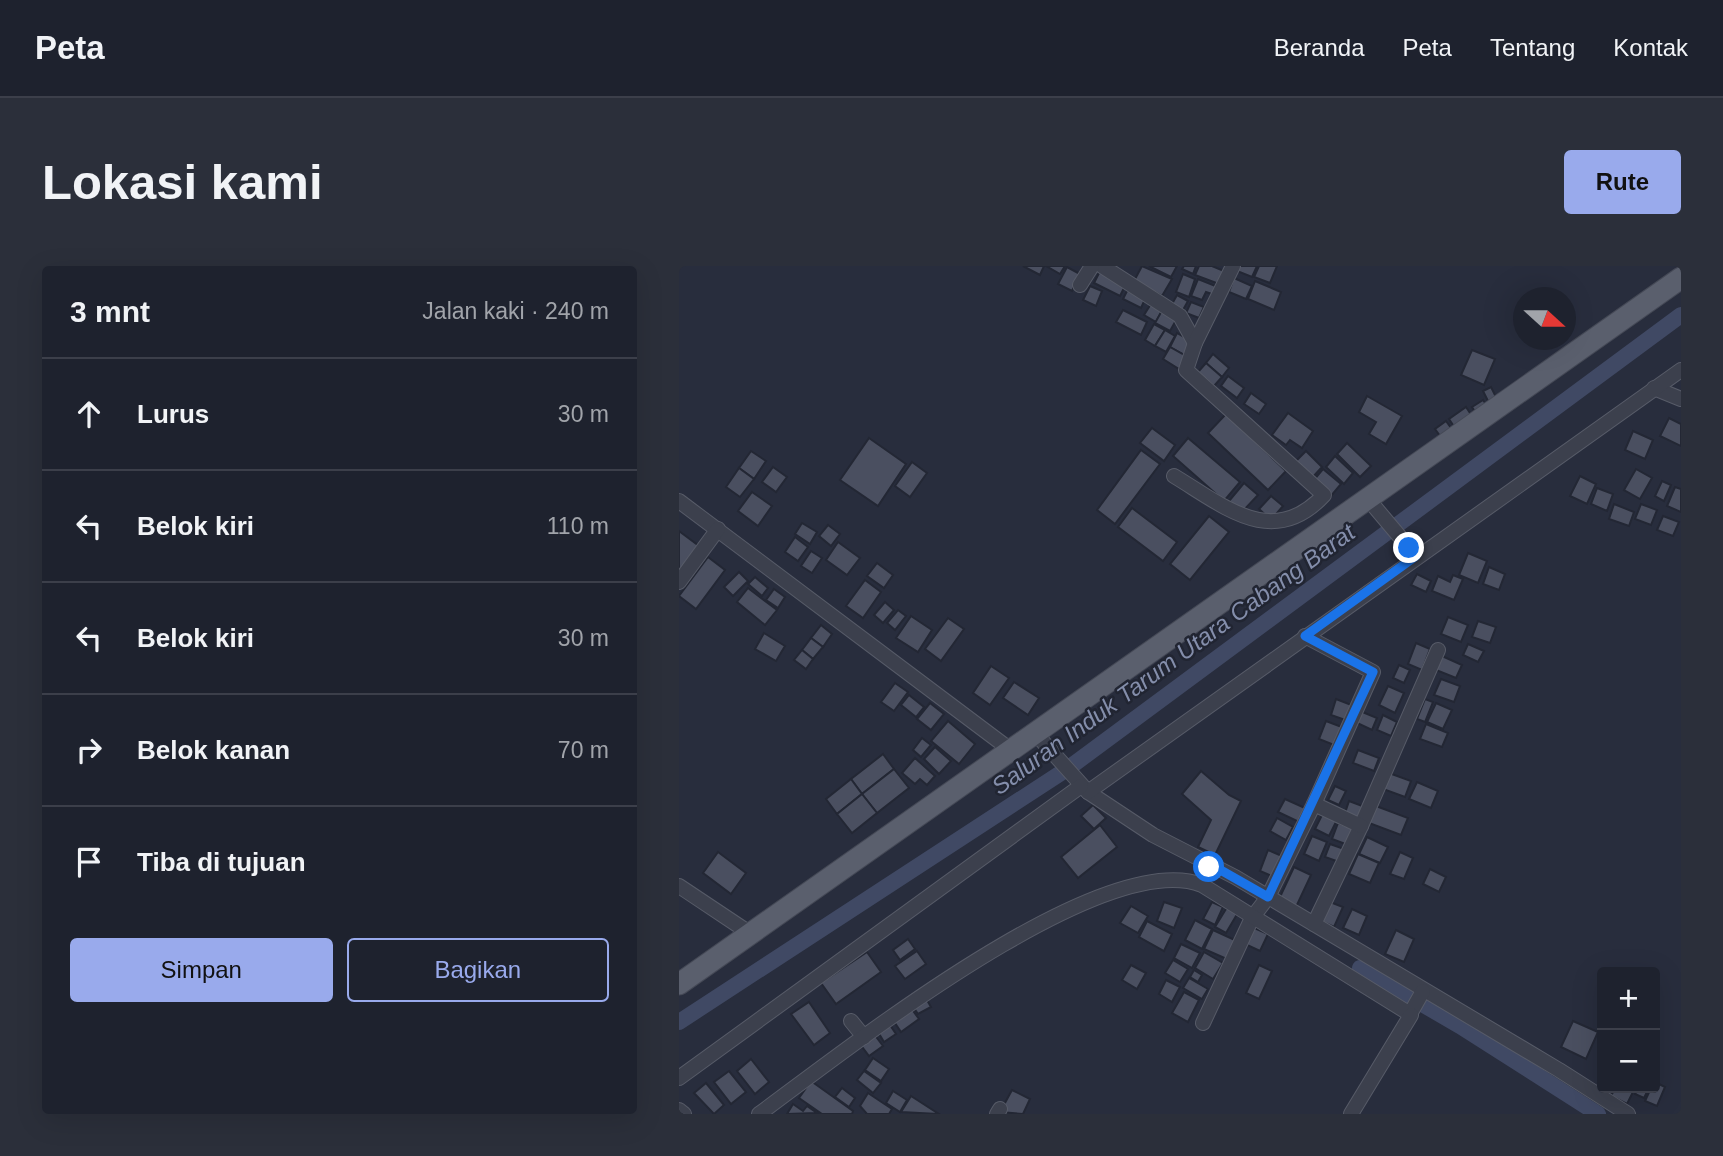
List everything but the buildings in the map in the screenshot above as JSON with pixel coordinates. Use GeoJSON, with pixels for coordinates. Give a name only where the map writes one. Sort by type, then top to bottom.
{"type":"FeatureCollection","features":[{"type":"Feature","properties":{"kind":"main road"},"geometry":{"type":"LineString","coordinates":[[679,984],[1012,751],[1042,740],[1313,536],[1375,506],[1679,285]]}},
{"type":"Feature","properties":{"kind":"street"},"geometry":{"type":"LineString","coordinates":[[1080,285],[1092,266]]}},
{"type":"Feature","properties":{"kind":"street"},"geometry":{"type":"LineString","coordinates":[[1102,266],[1175,312],[1186,324],[1195,343]]}},
{"type":"Feature","properties":{"kind":"street"},"geometry":{"type":"LineString","coordinates":[[1174,476],[1257,521],[1297,519],[1324,494],[1188,371],[1186,365],[1195,343],[1233,266]]}},
{"type":"Feature","properties":{"kind":"street"},"geometry":{"type":"LineString","coordinates":[[679,1078],[1305,636],[1413,552],[1681,370]]}},
{"type":"Feature","properties":{"kind":"street"},"geometry":{"type":"LineString","coordinates":[[1654,388],[1681,399]]}},
{"type":"Feature","properties":{"kind":"street"},"geometry":{"type":"LineString","coordinates":[[679,500],[1012,751]]}},
{"type":"Feature","properties":{"kind":"street"},"geometry":{"type":"LineString","coordinates":[[1375,506],[1413,552]]}},
{"type":"Feature","properties":{"kind":"street"},"geometry":{"type":"LineString","coordinates":[[1297,519],[1313,536]]}},
{"type":"Feature","properties":{"kind":"street"},"geometry":{"type":"LineString","coordinates":[[679,582],[718,529]]}},
{"type":"Feature","properties":{"kind":"street"},"geometry":{"type":"LineString","coordinates":[[1203,1023],[1254,916],[1266,899],[1314,804],[1373,672],[1305,636]]}},
{"type":"Feature","properties":{"kind":"street"},"geometry":{"type":"LineString","coordinates":[[1314,925],[1361,826],[1438,650]]}},
{"type":"Feature","properties":{"kind":"street"},"geometry":{"type":"LineString","coordinates":[[1042,740],[1085,789],[1206,874],[1254,916],[1411,1014]]}},
{"type":"Feature","properties":{"kind":"street"},"geometry":{"type":"LineString","coordinates":[[1314,804],[1361,826]]}},
{"type":"Feature","properties":{"kind":"street"},"geometry":{"type":"LineString","coordinates":[[759,1114],[858,1029],[946,981],[1053,915],[1159,879],[1206,874],[1266,899],[1314,925],[1422,992],[1559,1070],[1628,1114]]}},
{"type":"Feature","properties":{"kind":"street"},"geometry":{"type":"LineString","coordinates":[[679,886],[751,934]]}},
{"type":"Feature","properties":{"kind":"street"},"geometry":{"type":"LineString","coordinates":[[1351,1114],[1422,992]]}},
{"type":"Feature","properties":{"kind":"street"},"geometry":{"type":"LineString","coordinates":[[679,1111],[684,1114]]}},
{"type":"Feature","properties":{"kind":"waterway","name":"Saluran Induk Tarum Utara Cabang Barat"},"geometry":{"type":"LineString","coordinates":[[679,1022],[1070,767],[1681,315]]}},
{"type":"Feature","properties":{"kind":"waterway"},"geometry":{"type":"LineString","coordinates":[[1360,968],[1460,1026],[1598,1114]]}},
{"type":"Feature","properties":{"kind":"route"},"geometry":{"type":"LineString","coordinates":[[1209,867],[1210,864],[1268,897],[1314,804],[1373,672],[1369,667],[1305,636],[1416,556],[1409,548]]}}]}
